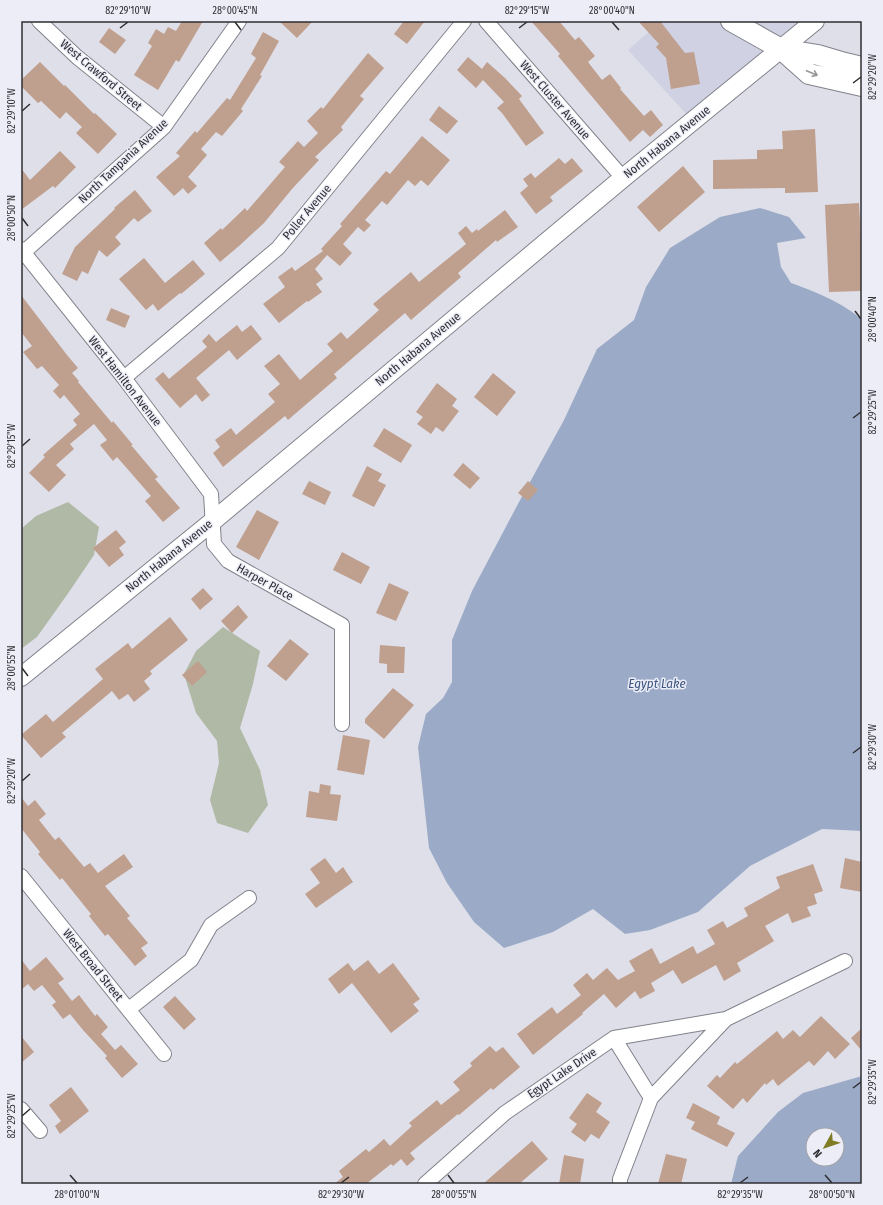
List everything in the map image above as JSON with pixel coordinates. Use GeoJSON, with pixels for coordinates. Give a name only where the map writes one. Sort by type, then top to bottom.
{"type":"FeatureCollection","features":[{"type":"Feature","properties":{"kind":"main road"},"geometry":{"type":"LineString","coordinates":[[731,21],[781,50],[809,74],[862,86]]}},
{"type":"Feature","properties":{"kind":"main road"},"geometry":{"type":"LineString","coordinates":[[781,50],[818,55],[862,67]]}},
{"type":"Feature","properties":{"kind":"street","name":"West Crawford Street"},"geometry":{"type":"LineString","coordinates":[[39,21],[77,58],[164,127]]}},
{"type":"Feature","properties":{"kind":"street","name":"North Tampania Avenue"},"geometry":{"type":"LineString","coordinates":[[22,250],[164,127],[239,21]]}},
{"type":"Feature","properties":{"kind":"street","name":"Poller Avenue"},"geometry":{"type":"LineString","coordinates":[[124,378],[278,248],[464,21]]}},
{"type":"Feature","properties":{"kind":"street","name":"West Cluster Avenue"},"geometry":{"type":"LineString","coordinates":[[486,21],[623,178]]}},
{"type":"Feature","properties":{"kind":"street","name":"North Habana Avenue"},"geometry":{"type":"LineString","coordinates":[[21,677],[213,521],[623,178],[815,21]]}},
{"type":"Feature","properties":{"kind":"street","name":"West Hamilton Avenue"},"geometry":{"type":"LineString","coordinates":[[22,250],[124,378],[211,494],[213,521]]}},
{"type":"Feature","properties":{"kind":"street","name":"Harper Place"},"geometry":{"type":"LineString","coordinates":[[213,521],[214,544],[228,561],[342,626],[342,724]]}},
{"type":"Feature","properties":{"kind":"street","name":"West Broad Street"},"geometry":{"type":"LineString","coordinates":[[21,876],[164,1054]]}},
{"type":"Feature","properties":{"kind":"street"},"geometry":{"type":"LineString","coordinates":[[129,1010],[191,960],[211,924],[248,898]]}},
{"type":"Feature","properties":{"kind":"street","name":"Egypt Lake Drive"},"geometry":{"type":"LineString","coordinates":[[425,1184],[505,1112],[614,1038],[726,1019],[845,961]]}},
{"type":"Feature","properties":{"kind":"street","name":"Egypt Lake Drive"},"geometry":{"type":"LineString","coordinates":[[651,1098],[726,1019]]}},
{"type":"Feature","properties":{"kind":"street"},"geometry":{"type":"LineString","coordinates":[[614,1038],[651,1098],[620,1179],[620,1184]]}},
{"type":"Feature","properties":{"kind":"street"},"geometry":{"type":"LineString","coordinates":[[21,1109],[40,1131]]}},
{"type":"Feature","properties":{"kind":"shaded area"},"geometry":{"type":"Polygon","coordinates":[[[661,21],[718,21],[729,29],[769,51],[688,116],[628,50],[661,21]]]}},
{"type":"Feature","properties":{"kind":"shaded area"},"geometry":{"type":"Polygon","coordinates":[[[745,21],[805,21],[782,41],[745,21]]]}},
{"type":"Feature","properties":{"kind":"green space"},"geometry":{"type":"Polygon","coordinates":[[[68,502],[99,527],[94,555],[37,637],[21,649],[21,529],[36,516],[68,502]]]}},
{"type":"Feature","properties":{"kind":"green space"},"geometry":{"type":"Polygon","coordinates":[[[223,627],[260,651],[253,684],[240,728],[260,770],[268,805],[248,833],[217,823],[210,800],[219,763],[217,741],[196,713],[184,674],[196,651],[223,627]]]}},
{"type":"Feature","properties":{"kind":"water","name":"Egypt Lake"},"geometry":{"type":"Polygon","coordinates":[[[760,208],[789,217],[806,238],[777,243],[781,267],[791,283],[838,303],[862,320],[862,831],[822,829],[750,866],[698,912],[650,930],[625,934],[593,909],[553,932],[504,948],[474,922],[447,883],[429,848],[418,747],[426,714],[443,698],[452,682],[452,640],[472,591],[564,420],[597,349],[634,320],[646,287],[670,248],[720,217],[760,208]]]}},
{"type":"Feature","properties":{"kind":"water"},"geometry":{"type":"Polygon","coordinates":[[[862,1076],[862,1184],[731,1184],[738,1156],[778,1112],[803,1093],[862,1076]]]}},
{"type":"Feature","properties":{"kind":"building"},"geometry":{"type":"Polygon","coordinates":[[[182,21],[203,21],[179,62],[176,60],[158,90],[134,75],[152,46],[148,43],[156,29],[164,34],[168,27],[176,31],[182,21]]]}},
{"type":"Feature","properties":{"kind":"building"},"geometry":{"type":"Polygon","coordinates":[[[279,21],[313,21],[297,38],[279,21]]]}},
{"type":"Feature","properties":{"kind":"building"},"geometry":{"type":"Polygon","coordinates":[[[404,21],[425,21],[407,44],[394,34],[404,21]]]}},
{"type":"Feature","properties":{"kind":"building"},"geometry":{"type":"Polygon","coordinates":[[[531,21],[559,21],[575,40],[579,37],[595,56],[588,62],[602,80],[610,74],[621,88],[620,89],[644,116],[651,110],[663,125],[650,137],[643,130],[630,142],[558,56],[560,54],[531,21]]]}},
{"type":"Feature","properties":{"kind":"building"},"geometry":{"type":"Polygon","coordinates":[[[638,21],[660,21],[685,53],[694,52],[700,84],[671,89],[666,58],[656,47],[659,44],[638,21]]]}},
{"type":"Feature","properties":{"kind":"building"},"geometry":{"type":"Polygon","coordinates":[[[109,28],[126,40],[115,54],[99,42],[109,28]]]}},
{"type":"Feature","properties":{"kind":"building"},"geometry":{"type":"Polygon","coordinates":[[[263,32],[279,41],[260,75],[262,76],[241,109],[243,111],[222,136],[216,132],[201,149],[207,155],[188,177],[197,186],[188,194],[183,188],[174,196],[156,177],[180,156],[176,153],[195,131],[197,133],[227,98],[230,100],[256,58],[251,54],[263,32]]]}},
{"type":"Feature","properties":{"kind":"building"},"geometry":{"type":"Polygon","coordinates":[[[368,53],[384,68],[360,96],[364,99],[341,127],[343,130],[315,157],[319,160],[292,189],[264,223],[220,262],[204,243],[221,228],[222,230],[245,208],[247,211],[285,167],[279,162],[298,141],[304,147],[318,133],[307,121],[321,107],[323,109],[368,53]]]}},
{"type":"Feature","properties":{"kind":"building"},"geometry":{"type":"Polygon","coordinates":[[[468,57],[482,69],[487,62],[505,78],[522,96],[519,99],[544,133],[526,146],[497,108],[504,102],[483,80],[476,88],[457,70],[468,57]]]}},
{"type":"Feature","properties":{"kind":"building"},"geometry":{"type":"Polygon","coordinates":[[[40,62],[117,134],[98,154],[76,133],[82,127],[66,112],[60,119],[41,101],[38,103],[21,86],[21,80],[40,62]]]}},
{"type":"Feature","properties":{"kind":"building"},"geometry":{"type":"Polygon","coordinates":[[[439,106],[458,121],[447,134],[429,120],[439,106]]]}},
{"type":"Feature","properties":{"kind":"building"},"geometry":{"type":"Polygon","coordinates":[[[815,129],[818,192],[785,193],[785,188],[713,189],[713,160],[757,159],[757,150],[783,149],[782,131],[815,129]]]}},
{"type":"Feature","properties":{"kind":"building"},"geometry":{"type":"Polygon","coordinates":[[[422,136],[450,160],[428,186],[421,180],[415,186],[408,180],[387,205],[382,201],[365,220],[371,225],[364,232],[358,227],[343,244],[352,253],[340,266],[327,255],[315,269],[323,279],[316,284],[322,292],[308,302],[307,301],[279,323],[263,304],[285,287],[278,277],[292,267],[295,271],[323,251],[321,249],[342,226],[340,224],[386,171],[390,174],[422,136]]]}},
{"type":"Feature","properties":{"kind":"building"},"geometry":{"type":"Polygon","coordinates":[[[60,151],[76,167],[55,188],[53,186],[21,210],[21,168],[30,180],[60,151]]]}},
{"type":"Feature","properties":{"kind":"building"},"geometry":{"type":"Polygon","coordinates":[[[559,158],[565,164],[572,158],[583,171],[550,197],[553,201],[536,214],[520,193],[528,186],[523,179],[531,173],[535,178],[559,158]]]}},
{"type":"Feature","properties":{"kind":"building"},"geometry":{"type":"Polygon","coordinates":[[[683,166],[705,192],[659,232],[637,207],[683,166]]]}},
{"type":"Feature","properties":{"kind":"building"},"geometry":{"type":"Polygon","coordinates":[[[135,190],[152,211],[138,222],[134,218],[115,237],[121,244],[107,257],[99,250],[88,274],[82,271],[77,281],[62,274],[75,247],[115,209],[114,208],[135,190]]]}},
{"type":"Feature","properties":{"kind":"building"},"geometry":{"type":"Polygon","coordinates":[[[859,203],[862,291],[829,292],[825,205],[859,203]]]}},
{"type":"Feature","properties":{"kind":"building"},"geometry":{"type":"Polygon","coordinates":[[[505,210],[518,227],[497,242],[496,240],[458,273],[461,277],[411,320],[405,313],[334,374],[337,378],[288,420],[285,416],[223,467],[213,453],[220,447],[215,440],[231,428],[236,435],[275,402],[268,394],[280,384],[264,366],[279,354],[300,380],[333,351],[327,344],[341,332],[347,339],[379,310],[373,304],[411,272],[419,282],[466,244],[458,233],[466,226],[472,233],[477,229],[478,231],[505,210]]]}},
{"type":"Feature","properties":{"kind":"building"},"geometry":{"type":"Polygon","coordinates":[[[144,258],[165,283],[193,260],[205,274],[158,311],[153,304],[146,310],[119,279],[144,258]]]}},
{"type":"Feature","properties":{"kind":"building"},"geometry":{"type":"Polygon","coordinates":[[[21,295],[78,368],[72,373],[79,381],[78,382],[112,423],[113,421],[133,445],[131,445],[158,477],[155,479],[180,508],[163,522],[145,501],[151,496],[117,457],[113,461],[100,445],[107,440],[94,424],[70,444],[74,449],[56,465],[66,475],[49,492],[29,473],[45,457],[43,455],[77,425],[73,420],[80,414],[64,395],[60,399],[53,391],[59,385],[42,366],[37,369],[23,352],[32,346],[21,332],[21,295]]]}},
{"type":"Feature","properties":{"kind":"building"},"geometry":{"type":"Polygon","coordinates":[[[111,308],[130,316],[125,328],[106,320],[111,308]]]}},
{"type":"Feature","properties":{"kind":"building"},"geometry":{"type":"Polygon","coordinates":[[[237,325],[242,332],[251,325],[262,339],[237,360],[229,350],[196,378],[210,395],[202,402],[196,394],[180,408],[155,379],[163,372],[169,379],[207,347],[202,341],[209,334],[216,342],[237,325]]]}},
{"type":"Feature","properties":{"kind":"building"},"geometry":{"type":"Polygon","coordinates":[[[493,373],[516,392],[497,416],[474,397],[493,373]]]}},
{"type":"Feature","properties":{"kind":"building"},"geometry":{"type":"Polygon","coordinates":[[[437,383],[457,399],[452,406],[459,411],[443,432],[436,427],[431,434],[417,424],[423,417],[416,412],[437,383]]]}},
{"type":"Feature","properties":{"kind":"building"},"geometry":{"type":"Polygon","coordinates":[[[384,428],[412,445],[401,463],[373,446],[384,428]]]}},
{"type":"Feature","properties":{"kind":"building"},"geometry":{"type":"Polygon","coordinates":[[[463,463],[480,478],[470,489],[453,475],[463,463]]]}},
{"type":"Feature","properties":{"kind":"building"},"geometry":{"type":"Polygon","coordinates":[[[367,466],[382,474],[378,481],[386,485],[374,507],[352,496],[367,466]]]}},
{"type":"Feature","properties":{"kind":"building"},"geometry":{"type":"Polygon","coordinates":[[[309,481],[331,492],[325,505],[302,494],[309,481]]]}},
{"type":"Feature","properties":{"kind":"building"},"geometry":{"type":"Polygon","coordinates":[[[528,481],[538,490],[528,501],[518,493],[528,481]]]}},
{"type":"Feature","properties":{"kind":"building"},"geometry":{"type":"Polygon","coordinates":[[[257,510],[279,522],[259,560],[236,547],[257,510]]]}},
{"type":"Feature","properties":{"kind":"building"},"geometry":{"type":"Polygon","coordinates":[[[116,530],[126,542],[119,548],[124,555],[109,567],[93,548],[116,530]]]}},
{"type":"Feature","properties":{"kind":"building"},"geometry":{"type":"Polygon","coordinates":[[[342,552],[370,567],[361,584],[333,570],[342,552]]]}},
{"type":"Feature","properties":{"kind":"building"},"geometry":{"type":"Polygon","coordinates":[[[389,583],[409,592],[396,621],[376,613],[389,583]]]}},
{"type":"Feature","properties":{"kind":"building"},"geometry":{"type":"Polygon","coordinates":[[[203,588],[213,599],[200,610],[191,599],[203,588]]]}},
{"type":"Feature","properties":{"kind":"building"},"geometry":{"type":"Polygon","coordinates":[[[238,605],[248,617],[232,633],[221,621],[238,605]]]}},
{"type":"Feature","properties":{"kind":"building"},"geometry":{"type":"Polygon","coordinates":[[[170,617],[188,640],[150,671],[152,674],[144,681],[150,689],[134,702],[128,694],[119,700],[112,691],[62,733],[66,737],[41,758],[21,735],[46,714],[53,722],[103,679],[95,669],[128,643],[132,649],[170,617]]]}},
{"type":"Feature","properties":{"kind":"building"},"geometry":{"type":"Polygon","coordinates":[[[290,639],[309,654],[286,681],[267,666],[290,639]]]}},
{"type":"Feature","properties":{"kind":"building"},"geometry":{"type":"Polygon","coordinates":[[[380,645],[405,647],[404,673],[387,673],[387,664],[379,663],[380,645]]]}},
{"type":"Feature","properties":{"kind":"building"},"geometry":{"type":"Polygon","coordinates":[[[198,661],[207,672],[192,686],[182,675],[198,661]]]}},
{"type":"Feature","properties":{"kind":"building"},"geometry":{"type":"Polygon","coordinates":[[[393,688],[414,705],[384,739],[365,723],[365,719],[393,688]]]}},
{"type":"Feature","properties":{"kind":"building"},"geometry":{"type":"Polygon","coordinates":[[[343,735],[370,740],[364,775],[337,770],[343,735]]]}},
{"type":"Feature","properties":{"kind":"building"},"geometry":{"type":"Polygon","coordinates":[[[320,784],[331,786],[330,794],[341,795],[337,821],[306,817],[309,791],[319,793],[320,784]]]}},
{"type":"Feature","properties":{"kind":"building"},"geometry":{"type":"Polygon","coordinates":[[[21,797],[28,806],[35,800],[46,814],[39,820],[55,840],[59,837],[84,867],[90,863],[98,873],[124,854],[133,867],[105,886],[130,916],[127,918],[148,943],[141,948],[147,956],[135,966],[108,934],[105,936],[89,916],[91,914],[62,878],[60,880],[38,854],[40,852],[21,828],[21,797]]]}},
{"type":"Feature","properties":{"kind":"building"},"geometry":{"type":"Polygon","coordinates":[[[325,858],[336,873],[343,867],[353,882],[316,908],[305,894],[320,883],[310,869],[325,858]]]}},
{"type":"Feature","properties":{"kind":"building"},"geometry":{"type":"Polygon","coordinates":[[[845,858],[862,862],[862,892],[840,888],[845,858]]]}},
{"type":"Feature","properties":{"kind":"building"},"geometry":{"type":"Polygon","coordinates":[[[813,864],[823,891],[814,894],[817,904],[807,907],[811,916],[792,923],[788,913],[765,926],[774,941],[737,963],[741,971],[724,981],[716,965],[682,984],[673,970],[651,983],[655,991],[640,999],[635,991],[616,1008],[604,994],[582,1013],[583,1014],[533,1055],[517,1034],[552,1007],[557,1014],[581,995],[573,985],[587,973],[593,980],[607,968],[618,980],[635,971],[629,961],[652,948],[660,964],[693,946],[697,954],[715,944],[707,930],[723,921],[727,928],[748,916],[744,908],[780,888],[776,877],[813,864]]]}},
{"type":"Feature","properties":{"kind":"building"},"geometry":{"type":"Polygon","coordinates":[[[46,957],[64,979],[58,983],[72,1001],[79,995],[95,1016],[97,1014],[108,1027],[101,1034],[115,1050],[121,1045],[138,1064],[122,1078],[105,1058],[107,1056],[70,1014],[63,1019],[52,1005],[56,1002],[42,985],[34,991],[28,984],[21,990],[21,959],[30,971],[46,957]]]}},
{"type":"Feature","properties":{"kind":"building"},"geometry":{"type":"Polygon","coordinates":[[[368,960],[379,974],[393,963],[420,999],[413,1004],[419,1011],[391,1033],[352,983],[339,994],[328,979],[348,963],[354,971],[368,960]]]}},
{"type":"Feature","properties":{"kind":"building"},"geometry":{"type":"Polygon","coordinates":[[[175,996],[196,1019],[184,1030],[163,1007],[175,996]]]}},
{"type":"Feature","properties":{"kind":"building"},"geometry":{"type":"Polygon","coordinates":[[[821,1016],[850,1044],[835,1059],[828,1051],[814,1066],[809,1061],[778,1086],[773,1079],[766,1085],[765,1083],[747,1103],[743,1098],[733,1109],[707,1086],[717,1075],[720,1078],[735,1062],[737,1064],[777,1031],[783,1039],[793,1030],[800,1037],[821,1016]]]}},
{"type":"Feature","properties":{"kind":"building"},"geometry":{"type":"Polygon","coordinates":[[[862,1028],[862,1051],[851,1038],[862,1028]]]}},
{"type":"Feature","properties":{"kind":"building"},"geometry":{"type":"Polygon","coordinates":[[[21,1036],[34,1052],[21,1063],[21,1036]]]}},
{"type":"Feature","properties":{"kind":"building"},"geometry":{"type":"Polygon","coordinates":[[[490,1046],[496,1052],[503,1047],[520,1067],[493,1090],[491,1088],[410,1153],[415,1159],[407,1166],[401,1159],[393,1166],[391,1164],[366,1184],[334,1184],[343,1177],[339,1171],[366,1149],[369,1152],[384,1139],[390,1146],[412,1126],[409,1123],[437,1100],[441,1105],[460,1090],[453,1082],[472,1066],[470,1063],[490,1046]]]}},
{"type":"Feature","properties":{"kind":"building"},"geometry":{"type":"Polygon","coordinates":[[[71,1087],[89,1111],[60,1134],[55,1126],[61,1121],[49,1105],[71,1087]]]}},
{"type":"Feature","properties":{"kind":"building"},"geometry":{"type":"Polygon","coordinates":[[[587,1093],[602,1103],[596,1112],[610,1122],[599,1139],[591,1134],[585,1142],[571,1132],[577,1124],[569,1118],[587,1093]]]}},
{"type":"Feature","properties":{"kind":"building"},"geometry":{"type":"Polygon","coordinates":[[[693,1103],[720,1117],[717,1124],[735,1133],[727,1147],[691,1129],[695,1122],[686,1118],[693,1103]]]}},
{"type":"Feature","properties":{"kind":"building"},"geometry":{"type":"Polygon","coordinates":[[[532,1141],[548,1159],[519,1184],[483,1184],[532,1141]]]}},
{"type":"Feature","properties":{"kind":"building"},"geometry":{"type":"Polygon","coordinates":[[[666,1154],[687,1159],[681,1184],[658,1184],[666,1154]]]}},
{"type":"Feature","properties":{"kind":"building"},"geometry":{"type":"Polygon","coordinates":[[[564,1155],[584,1159],[580,1184],[559,1184],[564,1155]]]}}]}
